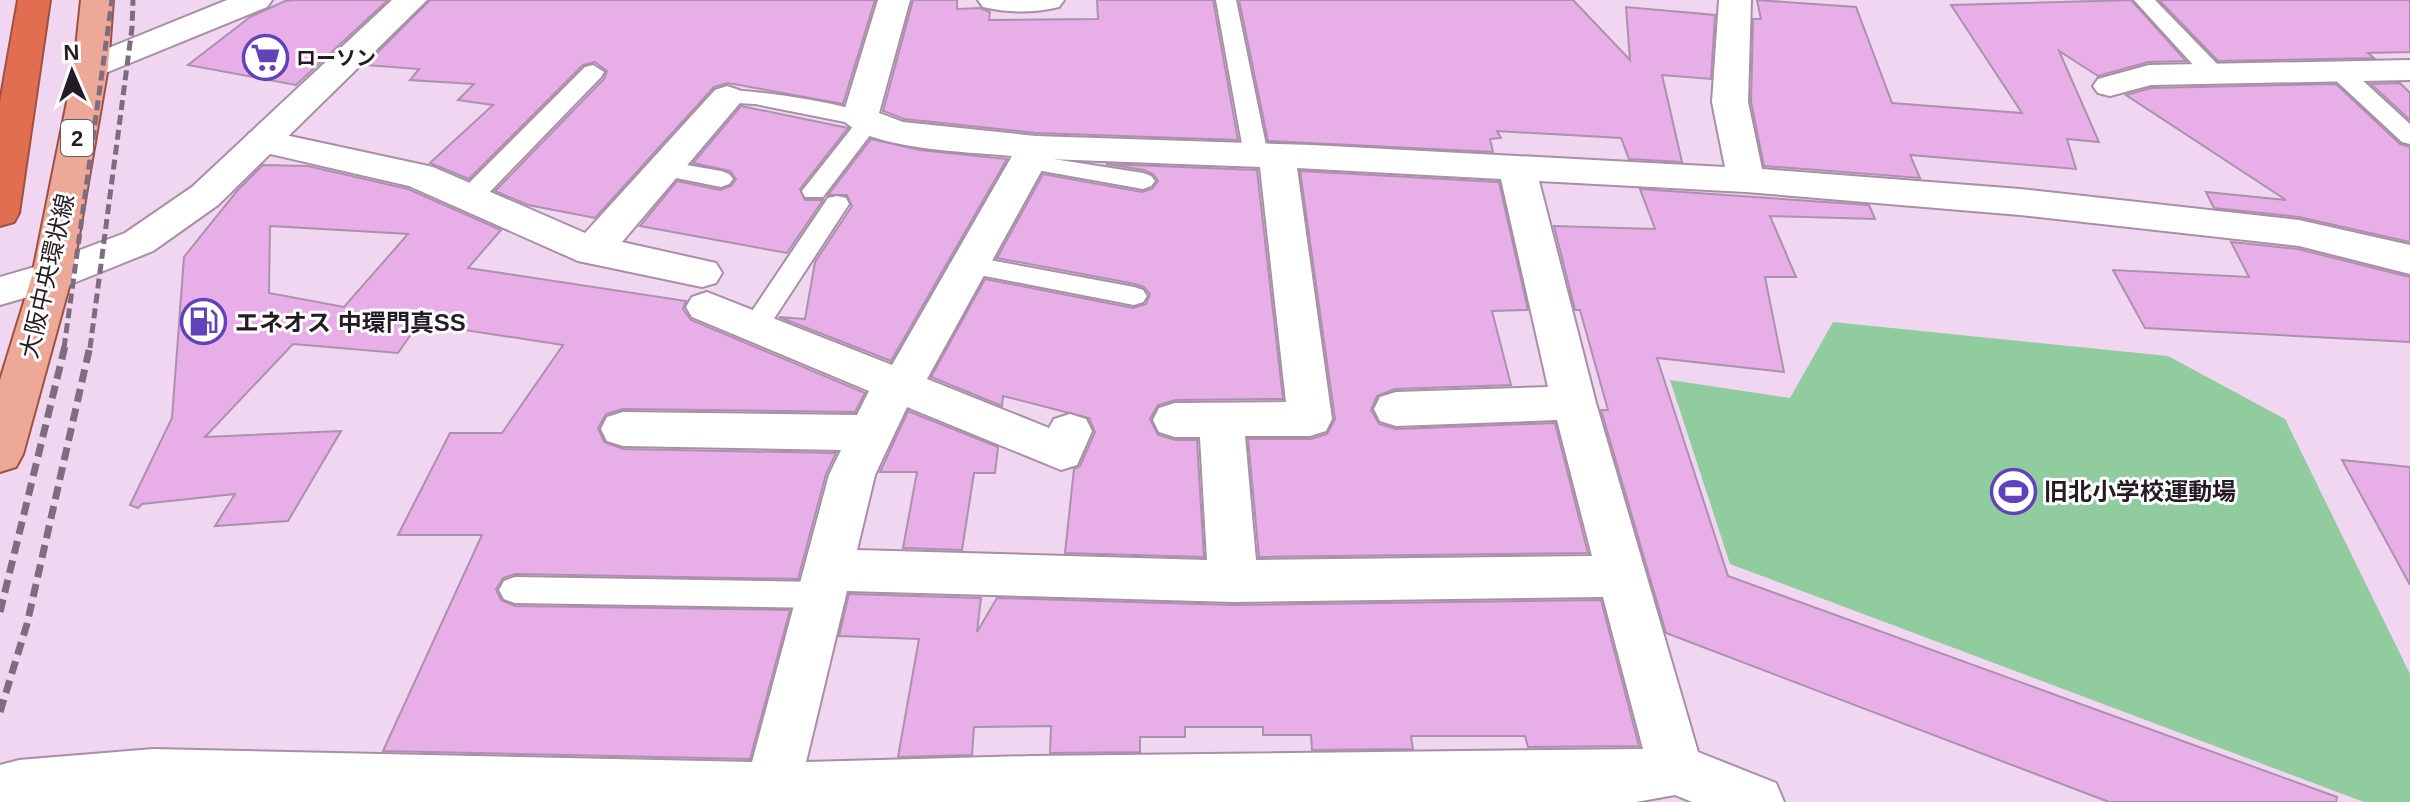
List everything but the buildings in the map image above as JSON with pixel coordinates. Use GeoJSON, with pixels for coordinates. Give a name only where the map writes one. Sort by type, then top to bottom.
{"type":"FeatureCollection","features":[{"type":"Feature","properties":{"kind":"highway"},"geometry":{"type":"LineString","coordinates":[[0,213],[34,0]]}},
{"type":"Feature","properties":{"kind":"main road","name":"大阪中央環状線"},"geometry":{"type":"LineString","coordinates":[[0,454],[52,276],[91,67],[97,0]]}},
{"type":"Feature","properties":{"kind":"street"},"geometry":{"type":"LineString","coordinates":[[91,67],[256,0]]}},
{"type":"Feature","properties":{"kind":"street"},"geometry":{"type":"LineString","coordinates":[[0,291],[52,276],[139,242],[205,196],[411,0]]}},
{"type":"Feature","properties":{"kind":"street"},"geometry":{"type":"LineString","coordinates":[[894,0],[864,120],[897,133],[1032,154],[1266,156],[1517,168],[1746,180],[2020,202],[2299,233],[2410,260]]}},
{"type":"Feature","properties":{"kind":"street"},"geometry":{"type":"LineString","coordinates":[[994,0],[1009,3],[1048,0]]}},
{"type":"Feature","properties":{"kind":"street"},"geometry":{"type":"LineString","coordinates":[[1735,0],[1730,102],[1746,180]]}},
{"type":"Feature","properties":{"kind":"street"},"geometry":{"type":"LineString","coordinates":[[2110,86],[2149,75],[2410,70]]}},
{"type":"Feature","properties":{"kind":"street"},"geometry":{"type":"LineString","coordinates":[[592,251],[727,97]]}},
{"type":"Feature","properties":{"kind":"street"},"geometry":{"type":"LineString","coordinates":[[262,141],[420,176],[592,251],[705,290],[755,327],[1061,451]]}},
{"type":"Feature","properties":{"kind":"street"},"geometry":{"type":"LineString","coordinates":[[772,789],[852,475],[887,399],[902,385],[1032,154]]}},
{"type":"Feature","properties":{"kind":"street"},"geometry":{"type":"LineString","coordinates":[[1175,420],[1310,419],[1266,156]]}},
{"type":"Feature","properties":{"kind":"street"},"geometry":{"type":"LineString","coordinates":[[1517,168],[1574,403],[1676,769]]}},
{"type":"Feature","properties":{"kind":"street"},"geometry":{"type":"LineString","coordinates":[[1396,409],[1574,403]]}},
{"type":"Feature","properties":{"kind":"street"},"geometry":{"type":"LineString","coordinates":[[1221,421],[1233,581]]}},
{"type":"Feature","properties":{"kind":"street"},"geometry":{"type":"LineString","coordinates":[[623,429],[870,433]]}},
{"type":"Feature","properties":{"kind":"street"},"geometry":{"type":"LineString","coordinates":[[824,582],[1623,576]]}},
{"type":"Feature","properties":{"kind":"street"},"geometry":{"type":"LineString","coordinates":[[0,791],[19,786],[153,775],[772,789],[1032,782],[1631,777],[1676,769],[1756,802]]}},
{"type":"Feature","properties":{"kind":"lane"},"geometry":{"type":"LineString","coordinates":[[1226,0],[1266,156]]}},
{"type":"Feature","properties":{"kind":"lane"},"geometry":{"type":"LineString","coordinates":[[2144,0],[2214,74]]}},
{"type":"Feature","properties":{"kind":"lane"},"geometry":{"type":"LineString","coordinates":[[2339,71],[2410,137]]}},
{"type":"Feature","properties":{"kind":"lane"},"geometry":{"type":"LineString","coordinates":[[468,199],[593,72]]}},
{"type":"Feature","properties":{"kind":"lane"},"geometry":{"type":"LineString","coordinates":[[727,97],[755,97],[864,120],[814,191]]}},
{"type":"Feature","properties":{"kind":"lane"},"geometry":{"type":"LineString","coordinates":[[1032,154],[1143,181]]}},
{"type":"Feature","properties":{"kind":"lane"},"geometry":{"type":"LineString","coordinates":[[664,169],[721,179]]}},
{"type":"Feature","properties":{"kind":"lane"},"geometry":{"type":"LineString","coordinates":[[755,327],[837,204]]}},
{"type":"Feature","properties":{"kind":"lane"},"geometry":{"type":"LineString","coordinates":[[968,265],[1134,296]]}},
{"type":"Feature","properties":{"kind":"lane"},"geometry":{"type":"LineString","coordinates":[[515,590],[824,582]]}},
{"type":"Feature","properties":{"kind":"green space","name":"旧北小学校運動場"},"geometry":{"type":"Polygon","coordinates":[[[1833,322],[2168,356],[2285,419],[2410,674],[2410,802],[2364,802],[1730,564],[1670,380],[1790,398],[1833,322]]]}},
{"type":"Feature","properties":{"kind":"railway"},"geometry":{"type":"LineString","coordinates":[[64,348],[112,0]]}},
{"type":"Feature","properties":{"kind":"railway"},"geometry":{"type":"LineString","coordinates":[[90,348],[132,28],[133,0]]}},
{"type":"Feature","properties":{"kind":"railway"},"geometry":{"type":"LineString","coordinates":[[0,612],[65,346]]}},
{"type":"Feature","properties":{"kind":"railway"},"geometry":{"type":"LineString","coordinates":[[0,712],[27,624],[90,346]]}},
{"type":"Feature","properties":{"kind":"place","name":"ローソン"},"geometry":{"type":"Point","coordinates":[265,58]}},
{"type":"Feature","properties":{"kind":"place","name":"エネオス 中環門真SS"},"geometry":{"type":"Point","coordinates":[204,322]}},
{"type":"Feature","properties":{"kind":"place","name":"旧北小学校運動場"},"geometry":{"type":"Point","coordinates":[2013,491]}}]}
